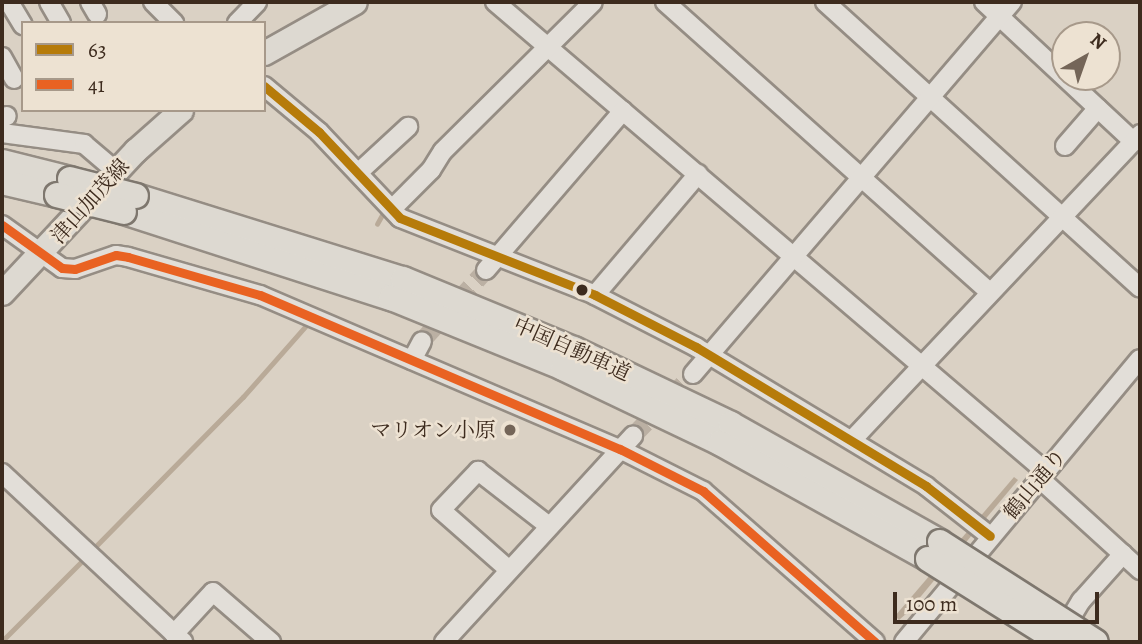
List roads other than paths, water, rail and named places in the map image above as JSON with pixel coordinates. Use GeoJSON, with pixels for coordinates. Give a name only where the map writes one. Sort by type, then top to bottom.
{"type":"FeatureCollection","features":[{"type":"Feature","properties":{"kind":"highway","name":"中国自動車道"},"geometry":{"type":"LineString","coordinates":[[2,162],[63,187],[403,279],[574,349],[731,424],[934,551],[1096,642]]}},
{"type":"Feature","properties":{"kind":"highway","name":"中国自動車道"},"geometry":{"type":"LineString","coordinates":[[2,182],[63,187]]}},
{"type":"Feature","properties":{"kind":"highway","name":"中国自動車道"},"geometry":{"type":"LineString","coordinates":[[934,551],[1058,642]]}},
{"type":"Feature","properties":{"kind":"main road"},"geometry":{"type":"LineString","coordinates":[[266,52],[355,2]]}},
{"type":"Feature","properties":{"kind":"main road","name":"津山加茂線"},"geometry":{"type":"LineString","coordinates":[[2,293],[117,172],[160,119],[176,112]]}},
{"type":"Feature","properties":{"kind":"street"},"geometry":{"type":"LineString","coordinates":[[49,2],[60,21]]}},
{"type":"Feature","properties":{"kind":"street"},"geometry":{"type":"LineString","coordinates":[[153,2],[172,21]]}},
{"type":"Feature","properties":{"kind":"street"},"geometry":{"type":"LineString","coordinates":[[239,21],[257,2]]}},
{"type":"Feature","properties":{"kind":"street"},"geometry":{"type":"LineString","coordinates":[[495,2],[922,367],[1042,475],[1140,570]]}},
{"type":"Feature","properties":{"kind":"street"},"geometry":{"type":"LineString","coordinates":[[394,207],[593,2]]}},
{"type":"Feature","properties":{"kind":"street"},"geometry":{"type":"LineString","coordinates":[[664,2],[990,293]]}},
{"type":"Feature","properties":{"kind":"street"},"geometry":{"type":"LineString","coordinates":[[825,2],[1065,215],[1140,288]]}},
{"type":"Feature","properties":{"kind":"street"},"geometry":{"type":"LineString","coordinates":[[853,439],[1137,138],[1098,108],[984,2]]}},
{"type":"Feature","properties":{"kind":"street"},"geometry":{"type":"LineString","coordinates":[[693,374],[933,98],[1012,2]]}},
{"type":"Feature","properties":{"kind":"street"},"geometry":{"type":"LineString","coordinates":[[8,4],[21,22]]}},
{"type":"Feature","properties":{"kind":"street"},"geometry":{"type":"LineString","coordinates":[[2,57],[14,79]]}},
{"type":"Feature","properties":{"kind":"street"},"geometry":{"type":"LineString","coordinates":[[266,88],[359,172],[394,207],[400,218],[501,255],[595,296],[708,356],[853,439],[926,486],[990,536]]}},
{"type":"Feature","properties":{"kind":"street"},"geometry":{"type":"LineString","coordinates":[[1065,146],[1098,108]]}},
{"type":"Feature","properties":{"kind":"street"},"geometry":{"type":"LineString","coordinates":[[486,270],[623,111]]}},
{"type":"Feature","properties":{"kind":"street"},"geometry":{"type":"LineString","coordinates":[[4,122],[84,144],[117,172]]}},
{"type":"Feature","properties":{"kind":"street"},"geometry":{"type":"LineString","coordinates":[[359,172],[408,127]]}},
{"type":"Feature","properties":{"kind":"street"},"geometry":{"type":"LineString","coordinates":[[595,296],[698,174]]}},
{"type":"Feature","properties":{"kind":"street"},"geometry":{"type":"LineString","coordinates":[[2,225],[62,268],[75,270],[116,255],[178,268],[260,295],[412,360],[626,443],[703,491],[875,642]]}},
{"type":"Feature","properties":{"kind":"street"},"geometry":{"type":"LineString","coordinates":[[412,360],[422,341]]}},
{"type":"Feature","properties":{"kind":"street","name":"鶴山通り"},"geometry":{"type":"LineString","coordinates":[[904,642],[1140,359]]}},
{"type":"Feature","properties":{"kind":"street"},"geometry":{"type":"LineString","coordinates":[[444,642],[626,443]]}},
{"type":"Feature","properties":{"kind":"street"},"geometry":{"type":"LineString","coordinates":[[508,569],[441,510],[478,471],[549,526]]}},
{"type":"Feature","properties":{"kind":"street"},"geometry":{"type":"LineString","coordinates":[[2,473],[178,638],[213,592],[271,642]]}},
{"type":"Feature","properties":{"kind":"street"},"geometry":{"type":"LineString","coordinates":[[1058,642],[1081,601],[1123,554]]}},
{"type":"Feature","properties":{"kind":"waterway"},"geometry":{"type":"LineString","coordinates":[[390,200],[403,186]]}},
{"type":"Feature","properties":{"kind":"waterway"},"geometry":{"type":"LineString","coordinates":[[377,224],[386,208]]}},
{"type":"Feature","properties":{"kind":"waterway"},"geometry":{"type":"LineString","coordinates":[[92,550],[243,397],[310,321]]}},
{"type":"Feature","properties":{"kind":"waterway"},"geometry":{"type":"LineString","coordinates":[[2,641],[86,557]]}},
{"type":"Feature","properties":{"kind":"tunnel"},"geometry":{"type":"LineString","coordinates":[[422,341],[486,270]]}},
{"type":"Feature","properties":{"kind":"tunnel"},"geometry":{"type":"LineString","coordinates":[[633,436],[693,374]]}},
{"type":"Feature","properties":{"kind":"place","name":"マリオン小原"},"geometry":{"type":"Point","coordinates":[510,430]}}]}
